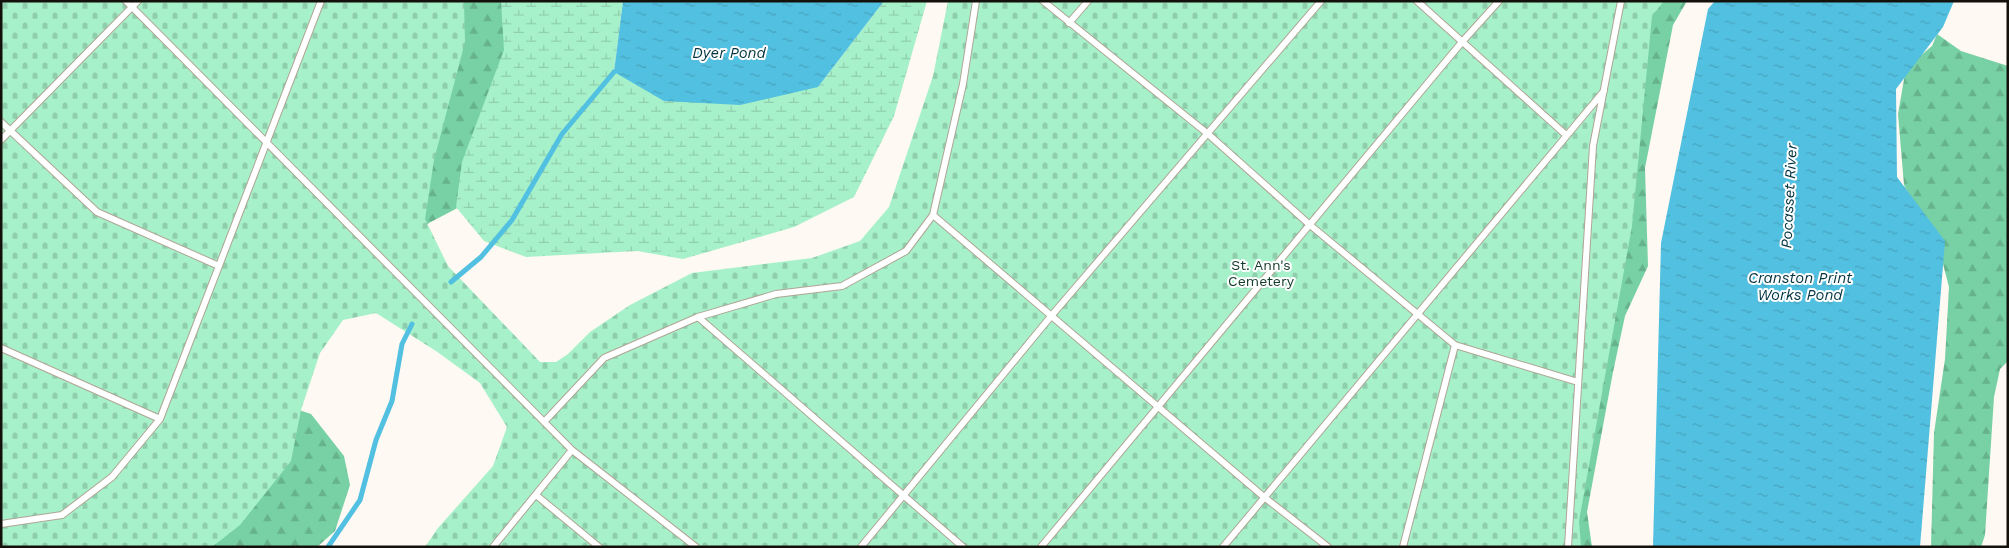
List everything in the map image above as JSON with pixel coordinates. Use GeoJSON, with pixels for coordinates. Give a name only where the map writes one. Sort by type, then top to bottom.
{"type":"FeatureCollection","features":[{"type":"Feature","properties":{"kind":"lane"},"geometry":{"type":"LineString","coordinates":[[126,1],[572,450],[696,547]]}},
{"type":"Feature","properties":{"kind":"lane"},"geometry":{"type":"LineString","coordinates":[[1,140],[138,1]]}},
{"type":"Feature","properties":{"kind":"lane"},"geometry":{"type":"LineString","coordinates":[[1,524],[62,515],[112,477],[160,419],[320,1]]}},
{"type":"Feature","properties":{"kind":"lane"},"geometry":{"type":"LineString","coordinates":[[544,422],[604,358],[698,317],[776,294],[842,286],[906,251],[933,214],[963,84],[976,1]]}},
{"type":"Feature","properties":{"kind":"lane"},"geometry":{"type":"LineString","coordinates":[[1043,1],[1208,134],[1310,225],[1417,316],[1455,345],[1578,382]]}},
{"type":"Feature","properties":{"kind":"lane"},"geometry":{"type":"LineString","coordinates":[[1069,23],[1088,1]]}},
{"type":"Feature","properties":{"kind":"lane"},"geometry":{"type":"LineString","coordinates":[[860,547],[1052,315],[1321,1]]}},
{"type":"Feature","properties":{"kind":"lane"},"geometry":{"type":"LineString","coordinates":[[1417,1],[1566,136]]}},
{"type":"Feature","properties":{"kind":"lane"},"geometry":{"type":"LineString","coordinates":[[1041,547],[1462,42],[1499,1]]}},
{"type":"Feature","properties":{"kind":"lane"},"geometry":{"type":"LineString","coordinates":[[1568,547],[1593,146],[1620,1]]}},
{"type":"Feature","properties":{"kind":"lane"},"geometry":{"type":"LineString","coordinates":[[1222,547],[1604,91]]}},
{"type":"Feature","properties":{"kind":"lane"},"geometry":{"type":"LineString","coordinates":[[1,122],[97,212],[219,266]]}},
{"type":"Feature","properties":{"kind":"lane"},"geometry":{"type":"LineString","coordinates":[[933,214],[1264,497],[1328,547]]}},
{"type":"Feature","properties":{"kind":"lane"},"geometry":{"type":"LineString","coordinates":[[698,317],[963,547]]}},
{"type":"Feature","properties":{"kind":"lane"},"geometry":{"type":"LineString","coordinates":[[1403,547],[1455,345]]}},
{"type":"Feature","properties":{"kind":"lane"},"geometry":{"type":"LineString","coordinates":[[1,348],[160,419]]}},
{"type":"Feature","properties":{"kind":"lane"},"geometry":{"type":"LineString","coordinates":[[493,547],[572,450]]}},
{"type":"Feature","properties":{"kind":"lane"},"geometry":{"type":"LineString","coordinates":[[536,494],[599,547]]}},
{"type":"Feature","properties":{"kind":"green space","name":"St. Ann's Cemetery"},"geometry":{"type":"Polygon","coordinates":[[[1,1],[464,1],[465,42],[434,160],[425,219],[448,266],[540,362],[556,362],[568,354],[590,332],[630,305],[692,273],[812,258],[860,241],[889,207],[933,76],[948,1],[1664,1],[1652,16],[1632,226],[1579,521],[1581,547],[425,547],[438,528],[493,466],[507,427],[480,383],[436,351],[376,313],[343,320],[320,353],[301,410],[291,461],[240,525],[212,547],[1,547],[1,1]]]}},
{"type":"Feature","properties":{"kind":"green space"},"geometry":{"type":"Polygon","coordinates":[[[420,1],[523,1],[465,204],[429,223],[421,231],[420,1]]]}},
{"type":"Feature","properties":{"kind":"green space"},"geometry":{"type":"Polygon","coordinates":[[[501,1],[623,1],[614,72],[818,87],[884,1],[927,1],[894,116],[854,197],[794,227],[683,259],[637,251],[526,257],[484,241],[456,207],[462,162],[504,50],[501,1]]]}},
{"type":"Feature","properties":{"kind":"green space"},"geometry":{"type":"Polygon","coordinates":[[[1626,1],[1687,1],[1673,25],[1645,168],[1648,266],[1625,316],[1613,372],[1587,512],[1592,547],[1565,547],[1626,1]]]}},
{"type":"Feature","properties":{"kind":"green space"},"geometry":{"type":"Polygon","coordinates":[[[1937,34],[1961,51],[2008,66],[2008,358],[2007,362],[2000,369],[1994,397],[1985,535],[1981,547],[1931,547],[1934,433],[1945,359],[1949,287],[1943,264],[1904,185],[1898,114],[1906,68],[1932,46],[1937,34]]]}},
{"type":"Feature","properties":{"kind":"green space"},"geometry":{"type":"Polygon","coordinates":[[[287,406],[311,414],[344,456],[350,485],[335,531],[317,547],[93,547],[287,406]]]}},
{"type":"Feature","properties":{"kind":"water","name":"Dyer Pond"},"geometry":{"type":"Polygon","coordinates":[[[623,1],[884,1],[818,87],[740,105],[664,101],[614,72],[623,1]]]}},
{"type":"Feature","properties":{"kind":"water","name":"Cranston Print Works Pond"},"geometry":{"type":"Polygon","coordinates":[[[1715,1],[1954,1],[1943,27],[1896,89],[1897,177],[1945,241],[1920,547],[1653,547],[1661,243],[1708,9],[1715,1]]]}},
{"type":"Feature","properties":{"kind":"waterway"},"geometry":{"type":"LineString","coordinates":[[451,282],[481,257],[512,220],[562,134],[614,72]]}},
{"type":"Feature","properties":{"kind":"waterway"},"geometry":{"type":"LineString","coordinates":[[328,547],[360,500],[376,440],[392,401],[402,344],[412,324]]}},
{"type":"Feature","properties":{"kind":"water label","name":"Pocasset River"},"geometry":{"type":"Point","coordinates":[1789,196]}}]}
